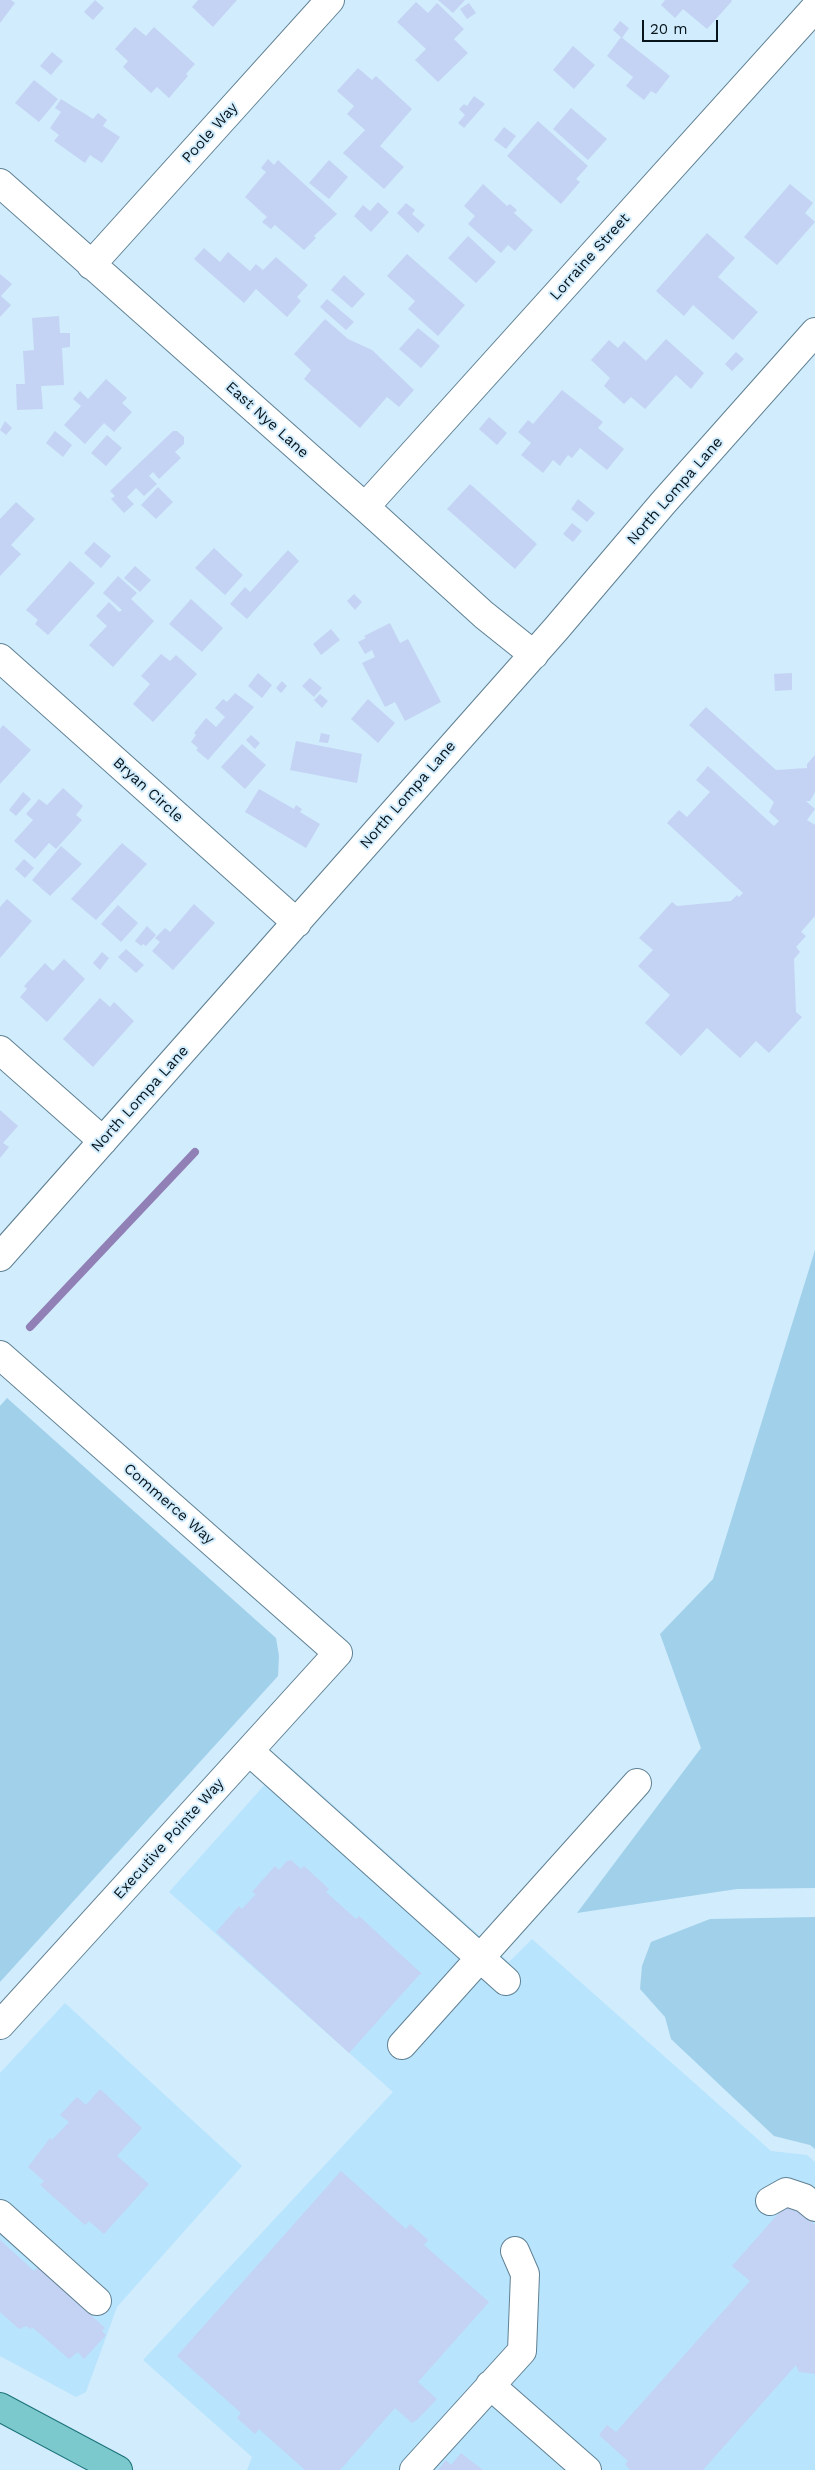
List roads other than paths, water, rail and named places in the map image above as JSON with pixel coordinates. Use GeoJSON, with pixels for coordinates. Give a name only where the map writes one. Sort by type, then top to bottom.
{"type":"FeatureCollection","features":[{"type":"Feature","properties":{"kind":"main road"},"geometry":{"type":"LineString","coordinates":[[0,2407],[102,2466]]}},
{"type":"Feature","properties":{"kind":"street","name":"Poole Way"},"geometry":{"type":"LineString","coordinates":[[91,265],[330,0]]}},
{"type":"Feature","properties":{"kind":"street","name":"Lorraine Street"},"geometry":{"type":"LineString","coordinates":[[365,507],[815,8]]}},
{"type":"Feature","properties":{"kind":"street","name":"East Nye Lane"},"geometry":{"type":"LineString","coordinates":[[0,184],[365,507],[484,615],[534,655]]}},
{"type":"Feature","properties":{"kind":"street","name":"North Lompa Lane"},"geometry":{"type":"LineString","coordinates":[[0,1257],[297,923],[497,694],[534,655],[662,503],[815,332]]}},
{"type":"Feature","properties":{"kind":"street","name":"Bryan Circle"},"geometry":{"type":"LineString","coordinates":[[0,658],[297,923]]}},
{"type":"Feature","properties":{"kind":"street"},"geometry":{"type":"LineString","coordinates":[[0,1050],[103,1141]]}},
{"type":"Feature","properties":{"kind":"street","name":"Commerce Way"},"geometry":{"type":"LineString","coordinates":[[0,1354],[338,1653]]}},
{"type":"Feature","properties":{"kind":"street","name":"Executive Pointe Way"},"geometry":{"type":"LineString","coordinates":[[0,2025],[338,1653]]}},
{"type":"Feature","properties":{"kind":"street"},"geometry":{"type":"LineString","coordinates":[[249,1751],[506,1982]]}},
{"type":"Feature","properties":{"kind":"street"},"geometry":{"type":"LineString","coordinates":[[402,2044],[637,1783]]}},
{"type":"Feature","properties":{"kind":"street"},"geometry":{"type":"LineString","coordinates":[[770,2200],[786,2192],[804,2198],[815,2207]]}},
{"type":"Feature","properties":{"kind":"street"},"geometry":{"type":"LineString","coordinates":[[0,2214],[97,2302]]}},
{"type":"Feature","properties":{"kind":"street"},"geometry":{"type":"LineString","coordinates":[[414,2470],[522,2351],[525,2274],[515,2251]]}},
{"type":"Feature","properties":{"kind":"street"},"geometry":{"type":"LineString","coordinates":[[490,2385],[587,2470]]}},
{"type":"Feature","properties":{"kind":"waterway"},"geometry":{"type":"LineString","coordinates":[[30,1327],[195,1152]]}}]}
